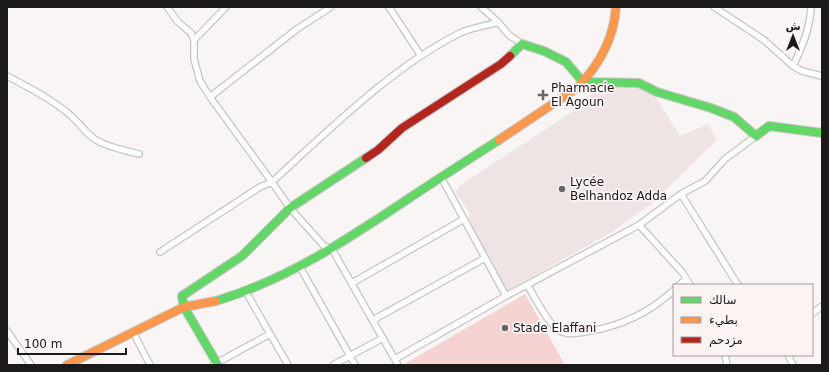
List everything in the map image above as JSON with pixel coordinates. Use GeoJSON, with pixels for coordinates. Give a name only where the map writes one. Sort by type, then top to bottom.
{"type":"FeatureCollection","features":[{"type":"Feature","properties":{"kind":"street"},"geometry":{"type":"LineString","coordinates":[[167,7],[178,22],[191,33],[194,40],[194,59],[200,82],[290,208],[324,246],[332,249],[396,362],[506,296],[639,225],[681,194],[705,181],[725,159],[769,126],[822,133]]}},
{"type":"Feature","properties":{"kind":"street"},"geometry":{"type":"LineString","coordinates":[[194,40],[226,7]]}},
{"type":"Feature","properties":{"kind":"street"},"geometry":{"type":"LineString","coordinates":[[210,97],[297,28],[330,7]]}},
{"type":"Feature","properties":{"kind":"street"},"geometry":{"type":"LineString","coordinates":[[389,7],[421,56]]}},
{"type":"Feature","properties":{"kind":"street"},"geometry":{"type":"LineString","coordinates":[[481,7],[498,22],[509,35],[522,44],[544,51],[566,62],[583,82],[639,83],[657,92],[711,108],[734,117],[756,136]]}},
{"type":"Feature","properties":{"kind":"street"},"geometry":{"type":"LineString","coordinates":[[67,365],[184,307],[203,304],[246,292],[279,280],[332,249],[583,82],[593,73],[607,49],[616,24],[616,7]]}},
{"type":"Feature","properties":{"kind":"street"},"geometry":{"type":"LineString","coordinates":[[714,7],[764,40],[793,66],[802,71],[822,76]]}},
{"type":"Feature","properties":{"kind":"street"},"geometry":{"type":"LineString","coordinates":[[793,66],[804,44],[811,7]]}},
{"type":"Feature","properties":{"kind":"street"},"geometry":{"type":"LineString","coordinates":[[160,252],[260,187],[272,182],[360,102],[421,56],[460,33],[498,22]]}},
{"type":"Feature","properties":{"kind":"street"},"geometry":{"type":"LineString","coordinates":[[270,334],[216,364],[184,307],[182,296],[242,256],[290,208],[378,150],[402,128],[501,64],[522,44]]}},
{"type":"Feature","properties":{"kind":"street"},"geometry":{"type":"LineString","coordinates":[[7,76],[38,92],[70,115],[83,130],[95,140],[112,147],[139,154]]}},
{"type":"Feature","properties":{"kind":"street"},"geometry":{"type":"LineString","coordinates":[[441,177],[506,296]]}},
{"type":"Feature","properties":{"kind":"street"},"geometry":{"type":"LineString","coordinates":[[681,194],[737,284]]}},
{"type":"Feature","properties":{"kind":"street"},"geometry":{"type":"LineString","coordinates":[[352,283],[464,219]]}},
{"type":"Feature","properties":{"kind":"street"},"geometry":{"type":"LineString","coordinates":[[639,225],[686,278],[689,284]]}},
{"type":"Feature","properties":{"kind":"street"},"geometry":{"type":"LineString","coordinates":[[372,320],[485,258]]}},
{"type":"Feature","properties":{"kind":"street"},"geometry":{"type":"LineString","coordinates":[[300,267],[355,365]]}},
{"type":"Feature","properties":{"kind":"street"},"geometry":{"type":"LineString","coordinates":[[680,284],[686,278]]}},
{"type":"Feature","properties":{"kind":"street"},"geometry":{"type":"LineString","coordinates":[[527,285],[550,321],[562,332],[577,333],[609,328],[641,314],[673,291]]}},
{"type":"Feature","properties":{"kind":"street"},"geometry":{"type":"LineString","coordinates":[[246,292],[288,365]]}},
{"type":"Feature","properties":{"kind":"street"},"geometry":{"type":"LineString","coordinates":[[813,313],[822,306]]}},
{"type":"Feature","properties":{"kind":"street"},"geometry":{"type":"LineString","coordinates":[[7,331],[31,365]]}},
{"type":"Feature","properties":{"kind":"street"},"geometry":{"type":"LineString","coordinates":[[133,332],[150,365]]}},
{"type":"Feature","properties":{"kind":"street"},"geometry":{"type":"LineString","coordinates":[[333,365],[383,338]]}},
{"type":"Feature","properties":{"kind":"street"},"geometry":{"type":"LineString","coordinates":[[788,356],[793,365]]}},
{"type":"Feature","properties":{"kind":"shaded area","name":"Lycée Belhandoz Adda"},"geometry":{"type":"Polygon","coordinates":[[[638,87],[655,96],[680,136],[708,124],[717,140],[650,205],[612,232],[507,291],[467,221],[470,214],[455,191],[459,188],[459,186],[573,111],[572,108],[592,93],[604,95],[616,88],[638,87]]]}},
{"type":"Feature","properties":{"kind":"shaded area","name":"Stade Elaffani"},"geometry":{"type":"Polygon","coordinates":[[[525,294],[565,365],[408,365],[406,363],[525,294]]]}},
{"type":"Feature","properties":{"kind":"traffic: fast"},"geometry":{"type":"LineString","coordinates":[[510,56],[522,44],[544,51],[566,62],[583,82],[639,83],[657,92],[711,108],[734,117],[756,136],[769,126],[822,133]]}},
{"type":"Feature","properties":{"kind":"traffic: fast"},"geometry":{"type":"LineString","coordinates":[[216,301],[242,292],[291,271],[337,245],[499,140]]}},
{"type":"Feature","properties":{"kind":"traffic: fast"},"geometry":{"type":"LineString","coordinates":[[218,365],[184,307],[182,296],[242,256],[290,208],[366,158]]}},
{"type":"Feature","properties":{"kind":"traffic: slow"},"geometry":{"type":"LineString","coordinates":[[499,140],[578,87],[586,78],[599,60],[609,40],[615,19],[616,7]]}},
{"type":"Feature","properties":{"kind":"traffic: slow"},"geometry":{"type":"LineString","coordinates":[[67,365],[184,307],[216,301]]}},
{"type":"Feature","properties":{"kind":"traffic: jam"},"geometry":{"type":"LineString","coordinates":[[366,158],[378,150],[402,128],[501,64],[510,56]]}},
{"type":"Feature","properties":{"kind":"place","name":"Pharmacie El Agoun"},"geometry":{"type":"Point","coordinates":[543,95]}},
{"type":"Feature","properties":{"kind":"place","name":"Lycée Belhandoz Adda"},"geometry":{"type":"Point","coordinates":[562,189]}},
{"type":"Feature","properties":{"kind":"place","name":"Stade Elaffani"},"geometry":{"type":"Point","coordinates":[505,328]}}]}
